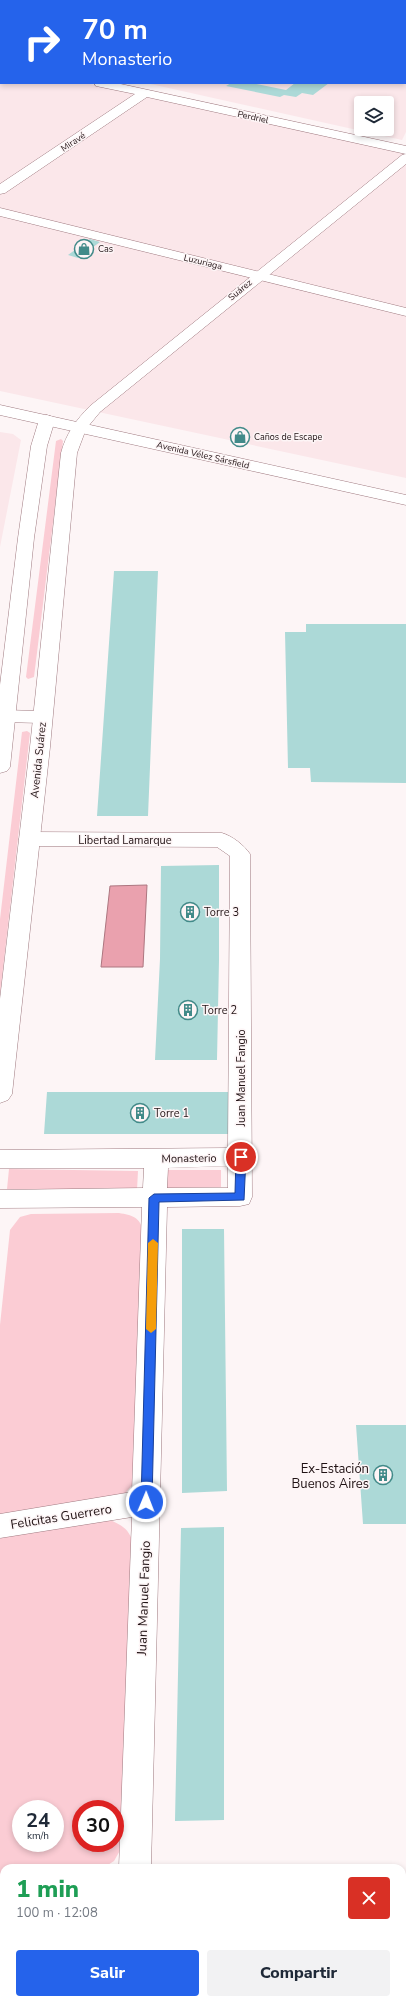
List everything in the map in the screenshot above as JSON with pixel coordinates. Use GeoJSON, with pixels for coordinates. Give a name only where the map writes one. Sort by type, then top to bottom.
{"type":"FeatureCollection","features":[{"type":"Feature","properties":{"kind":"street","name":"Perdriel"},"geometry":{"type":"LineString","coordinates":[[104,84],[406,150]]}},
{"type":"Feature","properties":{"kind":"street","name":"Miravé"},"geometry":{"type":"LineString","coordinates":[[0,190],[145,93]]}},
{"type":"Feature","properties":{"kind":"street","name":"Suárez"},"geometry":{"type":"LineString","coordinates":[[79,427],[95,409],[259,275],[406,158]]}},
{"type":"Feature","properties":{"kind":"street","name":"Luzuriaga"},"geometry":{"type":"LineString","coordinates":[[0,212],[406,312]]}},
{"type":"Feature","properties":{"kind":"street","name":"Avenida Vélez Sársfield"},"geometry":{"type":"LineString","coordinates":[[0,410],[406,500]]}},
{"type":"Feature","properties":{"kind":"street"},"geometry":{"type":"LineString","coordinates":[[0,762],[3,716],[26,538],[39,446],[47,420]]}},
{"type":"Feature","properties":{"kind":"street","name":"Avenida Suárez"},"geometry":{"type":"LineString","coordinates":[[0,1094],[43,717],[69,454],[73,436],[79,427]]}},
{"type":"Feature","properties":{"kind":"street"},"geometry":{"type":"LineString","coordinates":[[3,716],[43,717]]}},
{"type":"Feature","properties":{"kind":"street","name":"Libertad Lamarque"},"geometry":{"type":"LineString","coordinates":[[29,839],[222,840]]}},
{"type":"Feature","properties":{"kind":"street","name":"Juan Manuel Fangio"},"geometry":{"type":"LineString","coordinates":[[222,840],[240,854],[241,1157]]}},
{"type":"Feature","properties":{"kind":"street"},"geometry":{"type":"LineString","coordinates":[[0,1199],[240,1197],[241,1157]]}},
{"type":"Feature","properties":{"kind":"street","name":"Monasterio"},"geometry":{"type":"LineString","coordinates":[[0,1158],[156,1159],[241,1157]]}},
{"type":"Feature","properties":{"kind":"street","name":"Juan Manuel Fangio"},"geometry":{"type":"LineString","coordinates":[[135,1864],[156,1159]]}},
{"type":"Feature","properties":{"kind":"street","name":"Felicitas Guerrero"},"geometry":{"type":"LineString","coordinates":[[0,1526],[146,1502]]}},
{"type":"Feature","properties":{"kind":"shaded area"},"geometry":{"type":"Polygon","coordinates":[[[0,84],[90,84],[406,152],[406,478],[0,391],[0,84]]]}},
{"type":"Feature","properties":{"kind":"shaded area"},"geometry":{"type":"Polygon","coordinates":[[[150,84],[406,84],[406,132],[402,140],[384,136],[394,136],[394,96],[354,96],[354,129],[150,84]]]}},
{"type":"Feature","properties":{"kind":"shaded area"},"geometry":{"type":"Polygon","coordinates":[[[0,432],[13,434],[21,440],[0,547],[0,432]]]}},
{"type":"Feature","properties":{"kind":"shaded area"},"geometry":{"type":"Polygon","coordinates":[[[61,439],[63,441],[34,677],[28,679],[26,677],[56,441],[61,439]]]}},
{"type":"Feature","properties":{"kind":"shaded area"},"geometry":{"type":"Polygon","coordinates":[[[27,731],[30,733],[0,995],[0,919],[22,732],[27,731]]]}},
{"type":"Feature","properties":{"kind":"shaded area"},"geometry":{"type":"Polygon","coordinates":[[[147,885],[143,967],[101,967],[110,886],[147,885]]]}},
{"type":"Feature","properties":{"kind":"shaded area"},"geometry":{"type":"Polygon","coordinates":[[[9,1169],[138,1171],[137,1190],[7,1189],[9,1169]]]}},
{"type":"Feature","properties":{"kind":"shaded area"},"geometry":{"type":"Polygon","coordinates":[[[165,1170],[221,1170],[221,1187],[165,1188],[165,1170]]]}},
{"type":"Feature","properties":{"kind":"shaded area"},"geometry":{"type":"Polygon","coordinates":[[[119,1213],[128,1215],[138,1220],[143,1231],[134,1483],[121,1498],[0,1516],[0,1325],[10,1230],[20,1217],[31,1214],[119,1213]]]}},
{"type":"Feature","properties":{"kind":"shaded area"},"geometry":{"type":"Polygon","coordinates":[[[110,1520],[125,1528],[130,1534],[133,1543],[124,1800],[72,1800],[72,1852],[119,1852],[114,1861],[109,1864],[0,1864],[0,1539],[5,1535],[110,1520]]]}},
{"type":"Feature","properties":{"kind":"building"},"geometry":{"type":"Polygon","coordinates":[[[229,84],[257,84],[286,90],[294,84],[328,84],[313,95],[302,93],[296,97],[284,95],[280,97],[226,86],[229,84]]]}},
{"type":"Feature","properties":{"kind":"building","name":"Cas"},"geometry":{"type":"Polygon","coordinates":[[[90,239],[100,242],[78,258],[68,255],[90,239]]]}},
{"type":"Feature","properties":{"kind":"building"},"geometry":{"type":"Polygon","coordinates":[[[114,571],[158,571],[148,816],[97,816],[114,571]]]}},
{"type":"Feature","properties":{"kind":"building"},"geometry":{"type":"Polygon","coordinates":[[[306,624],[406,624],[406,783],[311,782],[310,768],[288,768],[285,632],[306,632],[306,624]]]}},
{"type":"Feature","properties":{"kind":"building"},"geometry":{"type":"Polygon","coordinates":[[[219,865],[217,1060],[155,1060],[160,959],[161,866],[219,865]]]}},
{"type":"Feature","properties":{"kind":"building","name":"Torre 1"},"geometry":{"type":"Polygon","coordinates":[[[47,1092],[234,1092],[235,1134],[44,1134],[47,1092]]]}},
{"type":"Feature","properties":{"kind":"building"},"geometry":{"type":"Polygon","coordinates":[[[182,1229],[224,1229],[227,1491],[182,1493],[182,1229]]]}},
{"type":"Feature","properties":{"kind":"building","name":"Ex-Estación Buenos Aires"},"geometry":{"type":"Polygon","coordinates":[[[356,1425],[406,1425],[406,1524],[363,1524],[356,1425]]]}},
{"type":"Feature","properties":{"kind":"building"},"geometry":{"type":"Polygon","coordinates":[[[224,1527],[224,1820],[175,1821],[181,1528],[224,1527]]]}},
{"type":"Feature","properties":{"kind":"slow traffic"},"geometry":{"type":"LineString","coordinates":[[151,1329],[153,1243]]}},
{"type":"Feature","properties":{"kind":"place","name":"Cas"},"geometry":{"type":"Point","coordinates":[84,249]}},
{"type":"Feature","properties":{"kind":"place","name":"Caños de Escape"},"geometry":{"type":"Point","coordinates":[240,437]}},
{"type":"Feature","properties":{"kind":"place","name":"Torre 3"},"geometry":{"type":"Point","coordinates":[190,912]}},
{"type":"Feature","properties":{"kind":"place","name":"Torre 2"},"geometry":{"type":"Point","coordinates":[188,1010]}},
{"type":"Feature","properties":{"kind":"place","name":"Torre 1"},"geometry":{"type":"Point","coordinates":[140,1113]}},
{"type":"Feature","properties":{"kind":"place","name":"Ex-Estación Buenos Aires"},"geometry":{"type":"Point","coordinates":[383,1475]}},
{"type":"Feature","properties":{"kind":"route"},"geometry":{"type":"LineString","coordinates":[[146,1502],[154,1198],[240,1197],[241,1157]]}}]}
